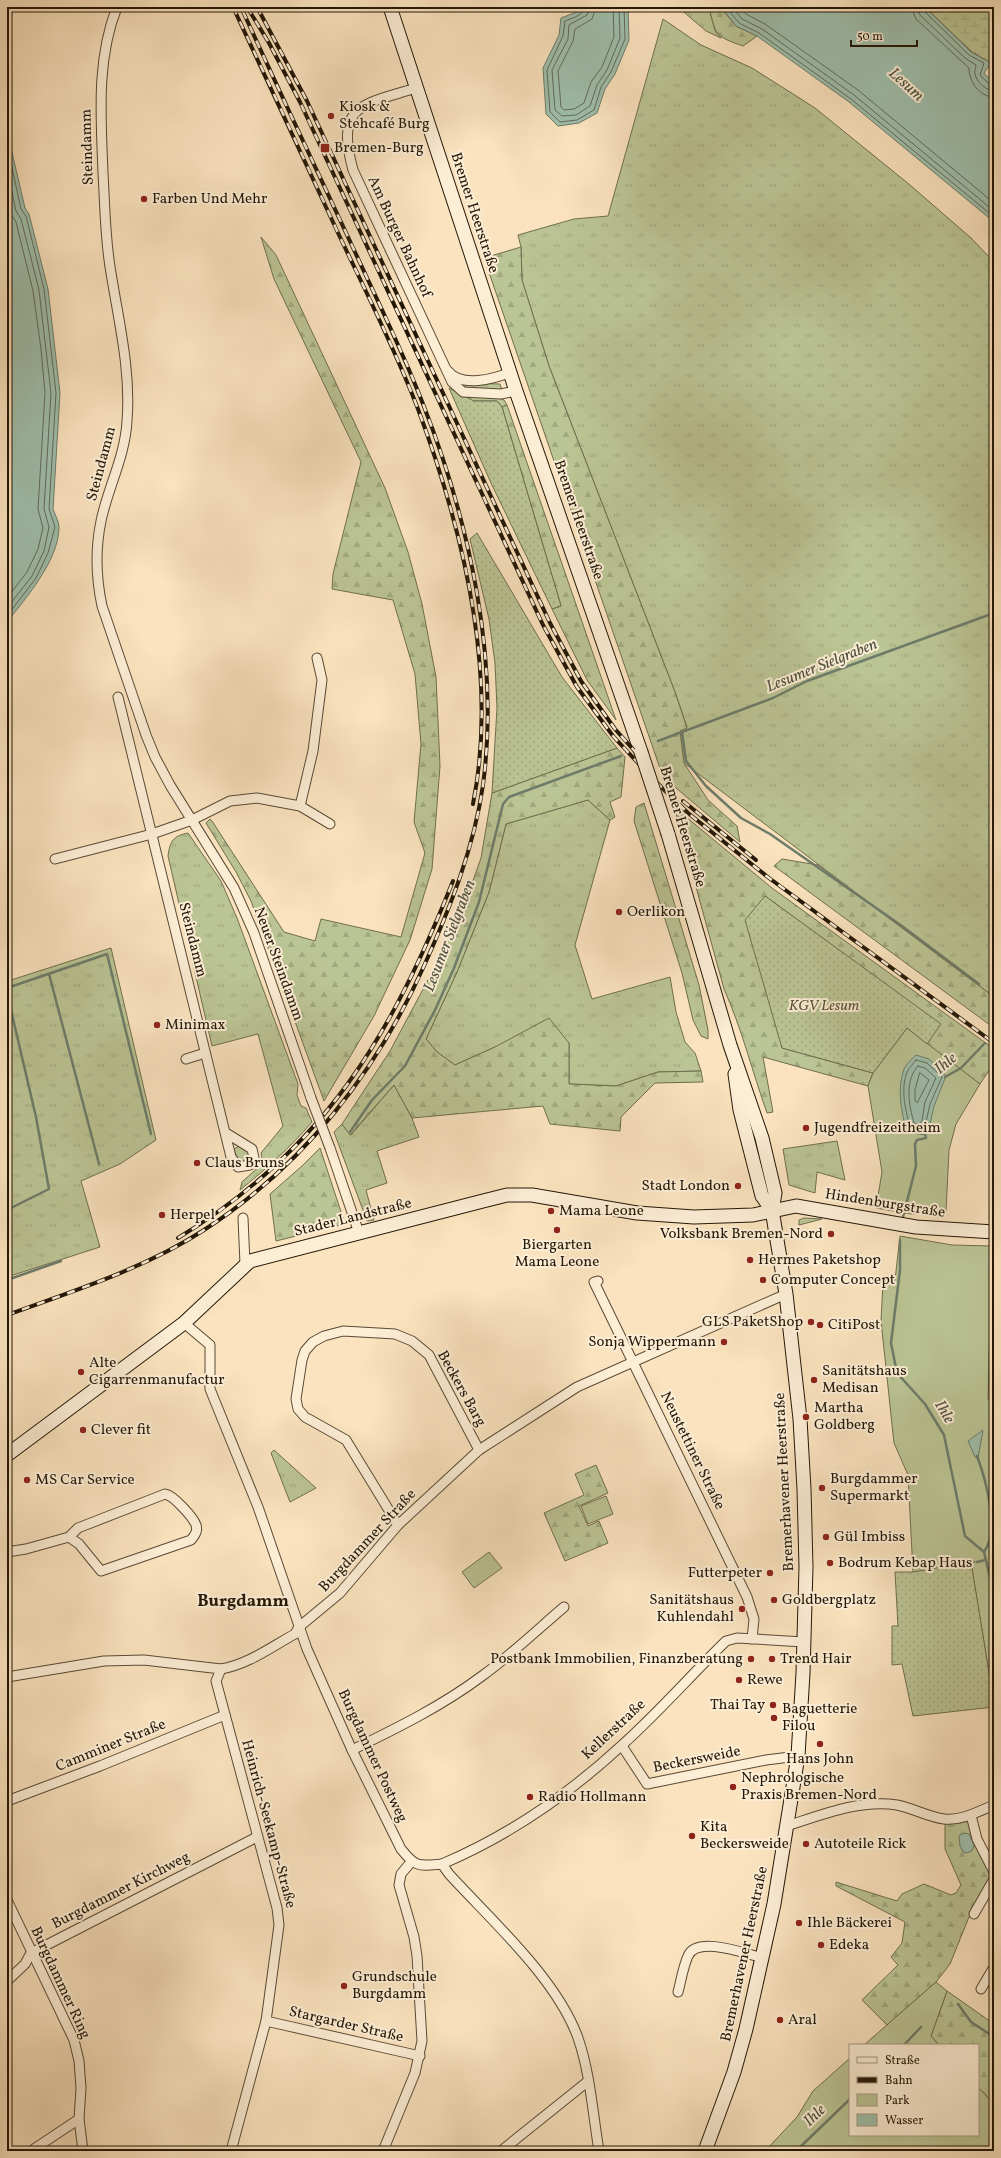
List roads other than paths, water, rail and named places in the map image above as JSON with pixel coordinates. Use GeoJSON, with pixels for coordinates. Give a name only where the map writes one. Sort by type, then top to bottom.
{"type":"FeatureCollection","features":[{"type":"Feature","properties":{"kind":"main road","name":"Bremer Heerstraße"},"geometry":{"type":"LineString","coordinates":[[390,7],[516,391],[618,684],[668,834],[730,1045],[740,1110],[762,1196],[772,1210]]}},
{"type":"Feature","properties":{"kind":"main road","name":"Stader Landstraße"},"geometry":{"type":"LineString","coordinates":[[7,1455],[184,1323],[245,1264],[256,1258],[507,1196],[532,1195],[664,1216],[753,1215],[772,1210]]}},
{"type":"Feature","properties":{"kind":"main road","name":"Hindenburgstraße"},"geometry":{"type":"LineString","coordinates":[[772,1210],[796,1206],[916,1227],[994,1232]]}},
{"type":"Feature","properties":{"kind":"main road","name":"Bremerhavener Heerstraße"},"geometry":{"type":"LineString","coordinates":[[706,2151],[736,2066],[763,1958],[798,1756],[806,1566],[804,1489],[800,1419],[786,1294],[772,1210]]}},
{"type":"Feature","properties":{"kind":"street","name":"Steindamm"},"geometry":{"type":"LineString","coordinates":[[118,7],[106,48],[102,73],[100,102],[106,228],[111,272],[125,350],[129,399],[124,449],[101,521],[96,562],[98,587],[105,613],[146,735],[170,785],[192,820]]}},
{"type":"Feature","properties":{"kind":"street","name":"Am Burger Bahnhof"},"geometry":{"type":"LineString","coordinates":[[416,88],[365,104],[356,110],[348,125],[347,151],[355,176],[452,382],[463,392],[501,394],[516,391]]}},
{"type":"Feature","properties":{"kind":"street","name":"Am Burger Bahnhof"},"geometry":{"type":"LineString","coordinates":[[444,365],[451,375],[466,380],[493,379],[511,372]]}},
{"type":"Feature","properties":{"kind":"street"},"geometry":{"type":"LineString","coordinates":[[300,806],[313,751],[322,680],[317,658]]}},
{"type":"Feature","properties":{"kind":"street","name":"Steindamm"},"geometry":{"type":"LineString","coordinates":[[118,697],[226,1133]]}},
{"type":"Feature","properties":{"kind":"street"},"geometry":{"type":"LineString","coordinates":[[55,859],[152,834],[192,820],[230,801],[257,798],[300,806],[330,824]]}},
{"type":"Feature","properties":{"kind":"street","name":"Neuer Steindamm"},"geometry":{"type":"LineString","coordinates":[[192,820],[234,888],[254,933],[359,1233]]}},
{"type":"Feature","properties":{"kind":"street"},"geometry":{"type":"LineString","coordinates":[[186,1059],[205,1053]]}},
{"type":"Feature","properties":{"kind":"street"},"geometry":{"type":"LineString","coordinates":[[243,1218],[245,1264]]}},
{"type":"Feature","properties":{"kind":"street","name":"Neustettiner Straße"},"geometry":{"type":"LineString","coordinates":[[598,1281],[594,1282],[747,1597],[754,1619],[752,1639]]}},
{"type":"Feature","properties":{"kind":"street","name":"Burgdammer Straße"},"geometry":{"type":"LineString","coordinates":[[7,1677],[104,1660],[144,1660],[221,1669],[232,1667],[248,1660],[295,1634],[299,1627],[340,1593],[398,1525],[479,1450],[577,1388],[786,1294]]}},
{"type":"Feature","properties":{"kind":"street","name":"Burgdammer Postweg"},"geometry":{"type":"LineString","coordinates":[[184,1323],[210,1345],[210,1389],[258,1507],[299,1627],[352,1750],[401,1849],[411,1862]]}},
{"type":"Feature","properties":{"kind":"street","name":"Beckers Barg"},"geometry":{"type":"LineString","coordinates":[[398,1525],[346,1440],[305,1417],[298,1409],[296,1399],[302,1360],[305,1351],[313,1342],[324,1336],[343,1330],[395,1334],[412,1341],[429,1355],[479,1450]]}},
{"type":"Feature","properties":{"kind":"street"},"geometry":{"type":"LineString","coordinates":[[7,1552],[26,1549],[69,1537],[78,1528],[165,1494],[171,1495],[196,1525],[196,1532],[191,1540],[102,1571],[79,1544],[69,1537]]}},
{"type":"Feature","properties":{"kind":"street"},"geometry":{"type":"LineString","coordinates":[[352,1750],[408,1723],[465,1688],[505,1658],[564,1607]]}},
{"type":"Feature","properties":{"kind":"street","name":"Kellerstraße"},"geometry":{"type":"LineString","coordinates":[[442,1864],[464,1855],[549,1805],[622,1746],[726,1641],[737,1638],[804,1642]]}},
{"type":"Feature","properties":{"kind":"street","name":"Heinrich-Seekamp-Straße"},"geometry":{"type":"LineString","coordinates":[[221,1669],[216,1681],[277,1908],[279,1925],[266,2021],[231,2151]]}},
{"type":"Feature","properties":{"kind":"street","name":"Camminer Straße"},"geometry":{"type":"LineString","coordinates":[[7,1801],[100,1766],[225,1715]]}},
{"type":"Feature","properties":{"kind":"street","name":"Beckersweide"},"geometry":{"type":"LineString","coordinates":[[622,1746],[647,1784],[766,1760],[798,1756]]}},
{"type":"Feature","properties":{"kind":"street"},"geometry":{"type":"LineString","coordinates":[[787,1826],[842,1808],[873,1805],[897,1805],[945,1820],[971,1816],[994,1805]]}},
{"type":"Feature","properties":{"kind":"street"},"geometry":{"type":"LineString","coordinates":[[971,1816],[977,1839],[994,1872]]}},
{"type":"Feature","properties":{"kind":"street","name":"Burgdammer Kirchweg"},"geometry":{"type":"LineString","coordinates":[[7,1981],[25,1964],[31,1954],[257,1837]]}},
{"type":"Feature","properties":{"kind":"street"},"geometry":{"type":"LineString","coordinates":[[383,2151],[415,2073],[420,2056],[422,2041],[417,1956],[414,1938],[399,1885],[401,1874],[411,1862],[423,1866],[442,1864],[449,1874],[544,1978],[566,2010],[578,2038],[588,2082],[599,2151]]}},
{"type":"Feature","properties":{"kind":"street"},"geometry":{"type":"LineString","coordinates":[[974,1914],[994,1879]]}},
{"type":"Feature","properties":{"kind":"street","name":"Burgdammer Ring"},"geometry":{"type":"LineString","coordinates":[[7,1900],[31,1954],[74,2040],[79,2061],[81,2088],[79,2119],[83,2151]]}},
{"type":"Feature","properties":{"kind":"street"},"geometry":{"type":"LineString","coordinates":[[678,1992],[688,1956],[691,1951],[699,1947],[710,1946],[763,1958]]}},
{"type":"Feature","properties":{"kind":"street"},"geometry":{"type":"LineString","coordinates":[[981,1989],[994,1967]]}},
{"type":"Feature","properties":{"kind":"street","name":"Stargarder Straße"},"geometry":{"type":"LineString","coordinates":[[266,2021],[420,2056]]}},
{"type":"Feature","properties":{"kind":"street"},"geometry":{"type":"LineString","coordinates":[[501,2151],[588,2082]]}},
{"type":"Feature","properties":{"kind":"street"},"geometry":{"type":"LineString","coordinates":[[31,2151],[79,2119]]}},
{"type":"Feature","properties":{"kind":"water"},"geometry":{"type":"Polygon","coordinates":[[[583,7],[628,7],[629,40],[615,74],[605,89],[597,113],[579,123],[558,126],[546,114],[543,68],[559,35],[561,18],[577,12],[583,7]]]}},
{"type":"Feature","properties":{"kind":"water","name":"Lesum"},"geometry":{"type":"Polygon","coordinates":[[[721,7],[925,7],[971,52],[991,63],[984,73],[994,84],[994,222],[849,102],[757,36],[736,26],[721,7]]]}},
{"type":"Feature","properties":{"kind":"water"},"geometry":{"type":"Polygon","coordinates":[[[7,131],[25,208],[29,214],[48,289],[60,393],[53,509],[59,525],[58,540],[48,565],[40,578],[7,622],[7,131]]]}},
{"type":"Feature","properties":{"kind":"water"},"geometry":{"type":"Polygon","coordinates":[[[916,1055],[929,1059],[946,1076],[934,1106],[930,1124],[925,1135],[913,1133],[906,1129],[901,1106],[900,1092],[904,1069],[916,1055]]]}},
{"type":"Feature","properties":{"kind":"water"},"geometry":{"type":"Polygon","coordinates":[[[994,1426],[994,1453],[991,1450],[989,1435],[994,1426]]]}},
{"type":"Feature","properties":{"kind":"water"},"geometry":{"type":"Polygon","coordinates":[[[983,1430],[978,1458],[975,1457],[968,1441],[983,1430]]]}},
{"type":"Feature","properties":{"kind":"water"},"geometry":{"type":"Polygon","coordinates":[[[964,1833],[969,1834],[974,1845],[972,1851],[967,1853],[963,1852],[960,1846],[959,1836],[964,1833]]]}},
{"type":"Feature","properties":{"kind":"waterway","name":"Lesumer Sielgraben"},"geometry":{"type":"LineString","coordinates":[[658,741],[773,698],[807,681],[994,613]]}},
{"type":"Feature","properties":{"kind":"waterway"},"geometry":{"type":"LineString","coordinates":[[682,732],[686,761],[706,786],[741,818],[770,834],[902,926],[979,984]]}},
{"type":"Feature","properties":{"kind":"waterway","name":"Lesumer Sielgraben"},"geometry":{"type":"LineString","coordinates":[[350,1132],[372,1100],[405,1066],[435,1010],[454,968],[479,902],[503,804],[509,797],[621,756]]}},
{"type":"Feature","properties":{"kind":"waterway"},"geometry":{"type":"LineString","coordinates":[[7,988],[107,954],[151,1134]]}},
{"type":"Feature","properties":{"kind":"waterway"},"geometry":{"type":"LineString","coordinates":[[49,974],[99,1164]]}},
{"type":"Feature","properties":{"kind":"waterway"},"geometry":{"type":"LineString","coordinates":[[7,993],[36,1117],[49,1189],[7,1210]]}},
{"type":"Feature","properties":{"kind":"waterway","name":"Ihle"},"geometry":{"type":"LineString","coordinates":[[945,1077],[961,1068],[985,1043]]}},
{"type":"Feature","properties":{"kind":"waterway","name":"Ihle"},"geometry":{"type":"LineString","coordinates":[[903,1217],[916,1166],[915,1144],[917,1140],[926,1138],[925,1133]]}},
{"type":"Feature","properties":{"kind":"waterway","name":"Ihle"},"geometry":{"type":"LineString","coordinates":[[900,1240],[900,1270],[891,1343],[897,1373],[925,1404],[944,1435],[965,1536],[984,1552],[994,1595]]}},
{"type":"Feature","properties":{"kind":"waterway"},"geometry":{"type":"LineString","coordinates":[[7,1280],[61,1261]]}},
{"type":"Feature","properties":{"kind":"waterway"},"geometry":{"type":"LineString","coordinates":[[977,1456],[987,1491],[991,1518],[989,1543],[984,1552]]}},
{"type":"Feature","properties":{"kind":"waterway"},"geometry":{"type":"LineString","coordinates":[[989,1545],[994,1539]]}},
{"type":"Feature","properties":{"kind":"waterway"},"geometry":{"type":"LineString","coordinates":[[977,1562],[985,1560]]}},
{"type":"Feature","properties":{"kind":"waterway"},"geometry":{"type":"LineString","coordinates":[[942,1568],[974,1562]]}},
{"type":"Feature","properties":{"kind":"waterway","name":"Ihle"},"geometry":{"type":"LineString","coordinates":[[958,2004],[971,2022],[994,2037]]}},
{"type":"Feature","properties":{"kind":"waterway","name":"Ihle"},"geometry":{"type":"LineString","coordinates":[[905,2044],[921,2027]]}},
{"type":"Feature","properties":{"kind":"waterway","name":"Ihle"},"geometry":{"type":"LineString","coordinates":[[796,2151],[849,2100]]}},
{"type":"Feature","properties":{"kind":"railway"},"geometry":{"type":"LineString","coordinates":[[233,7],[400,365],[418,409],[449,503],[462,553],[472,603],[479,654],[482,704],[480,755],[473,804]]}},
{"type":"Feature","properties":{"kind":"railway"},"geometry":{"type":"LineString","coordinates":[[7,1315],[83,1288],[133,1268],[181,1244],[240,1205],[273,1177],[304,1147],[333,1114],[359,1080],[405,1005],[424,966],[452,900],[474,832],[479,808],[483,785],[487,737],[487,689],[484,640],[477,591],[467,543],[454,495],[423,404],[407,365],[241,7]]}},
{"type":"Feature","properties":{"kind":"railway"},"geometry":{"type":"LineString","coordinates":[[247,7],[269,43],[300,102],[543,625],[577,687],[613,736],[651,777],[688,813],[769,878],[994,1043]]}},
{"type":"Feature","properties":{"kind":"railway"},"geometry":{"type":"LineString","coordinates":[[257,7],[307,101],[550,623],[581,681],[615,729],[648,766]]}},
{"type":"Feature","properties":{"kind":"railway"},"geometry":{"type":"LineString","coordinates":[[683,801],[756,860]]}},
{"type":"Feature","properties":{"kind":"railway"},"geometry":{"type":"LineString","coordinates":[[178,1238],[229,1203],[274,1166],[313,1127],[347,1084],[378,1039],[405,990],[453,881]]}},
{"type":"Feature","properties":{"kind":"place","name":"Kiosk & Stehcafé Burg"},"geometry":{"type":"Point","coordinates":[331,116]}},
{"type":"Feature","properties":{"kind":"place","name":"Bremen-Burg"},"geometry":{"type":"Point","coordinates":[325,148]}},
{"type":"Feature","properties":{"kind":"place","name":"Farben Und Mehr"},"geometry":{"type":"Point","coordinates":[144,199]}},
{"type":"Feature","properties":{"kind":"place","name":"Oerlikon"},"geometry":{"type":"Point","coordinates":[619,912]}},
{"type":"Feature","properties":{"kind":"place","name":"Minimax"},"geometry":{"type":"Point","coordinates":[157,1025]}},
{"type":"Feature","properties":{"kind":"place","name":"Jugendfreizeitheim"},"geometry":{"type":"Point","coordinates":[806,1128]}},
{"type":"Feature","properties":{"kind":"place","name":"Claus Bruns"},"geometry":{"type":"Point","coordinates":[197,1163]}},
{"type":"Feature","properties":{"kind":"place","name":"Stadt London"},"geometry":{"type":"Point","coordinates":[738,1186]}},
{"type":"Feature","properties":{"kind":"place","name":"Mama Leone"},"geometry":{"type":"Point","coordinates":[551,1211]}},
{"type":"Feature","properties":{"kind":"place","name":"Herpel"},"geometry":{"type":"Point","coordinates":[162,1215]}},
{"type":"Feature","properties":{"kind":"place","name":"Biergarten Mama Leone"},"geometry":{"type":"Point","coordinates":[557,1230]}},
{"type":"Feature","properties":{"kind":"place","name":"Volksbank Bremen-Nord"},"geometry":{"type":"Point","coordinates":[831,1234]}},
{"type":"Feature","properties":{"kind":"place","name":"Hermes Paketshop"},"geometry":{"type":"Point","coordinates":[750,1260]}},
{"type":"Feature","properties":{"kind":"place","name":"Computer Concept"},"geometry":{"type":"Point","coordinates":[763,1280]}},
{"type":"Feature","properties":{"kind":"place","name":"GLS PaketShop"},"geometry":{"type":"Point","coordinates":[811,1322]}},
{"type":"Feature","properties":{"kind":"place","name":"CitiPost"},"geometry":{"type":"Point","coordinates":[820,1325]}},
{"type":"Feature","properties":{"kind":"place","name":"Sonja Wippermann"},"geometry":{"type":"Point","coordinates":[724,1342]}},
{"type":"Feature","properties":{"kind":"place","name":"Alte Cigarrenmanufactur"},"geometry":{"type":"Point","coordinates":[81,1372]}},
{"type":"Feature","properties":{"kind":"place","name":"Sanitätshaus Medisan"},"geometry":{"type":"Point","coordinates":[814,1380]}},
{"type":"Feature","properties":{"kind":"place","name":"Martha Goldberg"},"geometry":{"type":"Point","coordinates":[806,1417]}},
{"type":"Feature","properties":{"kind":"place","name":"Clever fit"},"geometry":{"type":"Point","coordinates":[83,1430]}},
{"type":"Feature","properties":{"kind":"place","name":"MS Car Service"},"geometry":{"type":"Point","coordinates":[27,1480]}},
{"type":"Feature","properties":{"kind":"place","name":"Burgdammer Supermarkt"},"geometry":{"type":"Point","coordinates":[822,1488]}},
{"type":"Feature","properties":{"kind":"place","name":"Gül Imbiss"},"geometry":{"type":"Point","coordinates":[826,1537]}},
{"type":"Feature","properties":{"kind":"place","name":"Bodrum Kebap Haus"},"geometry":{"type":"Point","coordinates":[830,1563]}},
{"type":"Feature","properties":{"kind":"place","name":"Futterpeter"},"geometry":{"type":"Point","coordinates":[770,1573]}},
{"type":"Feature","properties":{"kind":"place","name":"Goldbergplatz"},"geometry":{"type":"Point","coordinates":[774,1600]}},
{"type":"Feature","properties":{"kind":"place","name":"Sanitätshaus Kuhlendahl"},"geometry":{"type":"Point","coordinates":[742,1609]}},
{"type":"Feature","properties":{"kind":"place","name":"Postbank Immobilien, Finanzberatung"},"geometry":{"type":"Point","coordinates":[751,1659]}},
{"type":"Feature","properties":{"kind":"place","name":"Trend Hair"},"geometry":{"type":"Point","coordinates":[772,1659]}},
{"type":"Feature","properties":{"kind":"place","name":"Rewe"},"geometry":{"type":"Point","coordinates":[739,1680]}},
{"type":"Feature","properties":{"kind":"place","name":"Thai Tay"},"geometry":{"type":"Point","coordinates":[773,1705]}},
{"type":"Feature","properties":{"kind":"place","name":"Baguetterie Filou"},"geometry":{"type":"Point","coordinates":[774,1718]}},
{"type":"Feature","properties":{"kind":"place","name":"Hans John"},"geometry":{"type":"Point","coordinates":[820,1744]}},
{"type":"Feature","properties":{"kind":"place","name":"Nephrologische Praxis Bremen-Nord"},"geometry":{"type":"Point","coordinates":[733,1787]}},
{"type":"Feature","properties":{"kind":"place","name":"Radio Hollmann"},"geometry":{"type":"Point","coordinates":[530,1797]}},
{"type":"Feature","properties":{"kind":"place","name":"Kita Beckersweide"},"geometry":{"type":"Point","coordinates":[692,1836]}},
{"type":"Feature","properties":{"kind":"place","name":"Autoteile Rick"},"geometry":{"type":"Point","coordinates":[806,1844]}},
{"type":"Feature","properties":{"kind":"place","name":"Ihle Bäckerei"},"geometry":{"type":"Point","coordinates":[799,1923]}},
{"type":"Feature","properties":{"kind":"place","name":"Edeka"},"geometry":{"type":"Point","coordinates":[821,1945]}},
{"type":"Feature","properties":{"kind":"place","name":"Grundschule Burgdamm"},"geometry":{"type":"Point","coordinates":[344,1986]}},
{"type":"Feature","properties":{"kind":"place","name":"Aral"},"geometry":{"type":"Point","coordinates":[780,2020]}},
{"type":"Feature","properties":{"kind":"district","name":"Burgdamm"},"geometry":{"type":"Point","coordinates":[243,1601]}},
{"type":"Feature","properties":{"kind":"park label","name":"KGV Lesum"},"geometry":{"type":"Point","coordinates":[824,1006]}}]}
